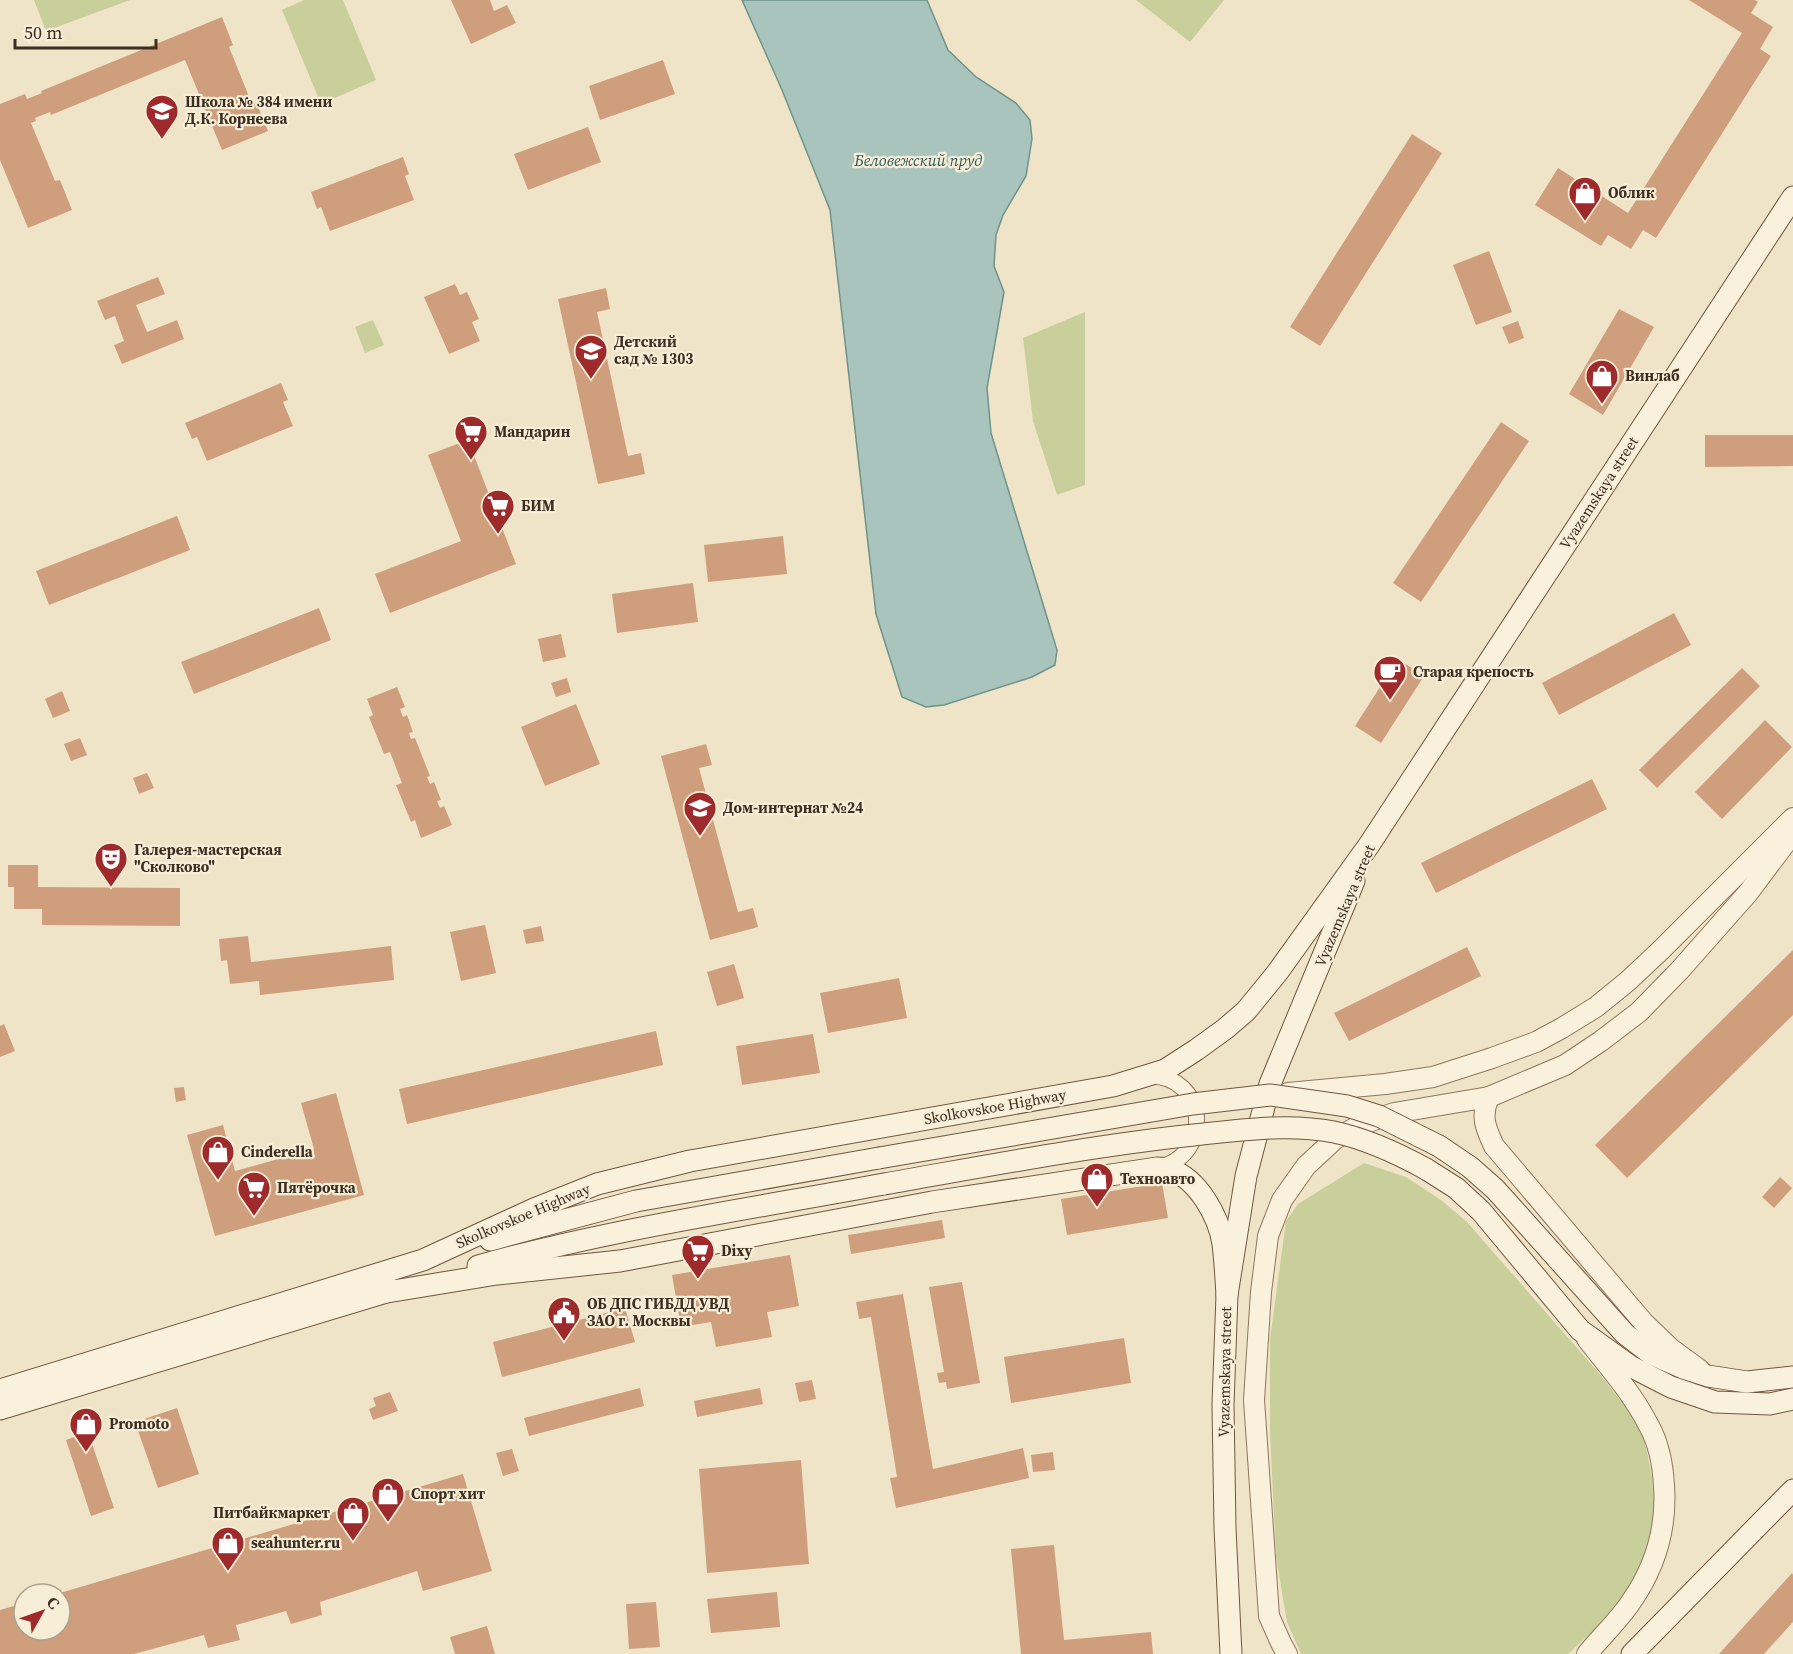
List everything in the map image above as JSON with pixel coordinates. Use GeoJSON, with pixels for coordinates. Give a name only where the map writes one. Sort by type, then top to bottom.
{"type":"FeatureCollection","features":[{"type":"Feature","properties":{"kind":"main road","name":"Vyazemskaya street"},"geometry":{"type":"LineString","coordinates":[[1156,1073],[1197,1050],[1225,1029],[1246,1011],[1277,973],[1369,845],[1793,197]]}},
{"type":"Feature","properties":{"kind":"main road","name":"Vyazemskaya street"},"geometry":{"type":"LineString","coordinates":[[1231,1654],[1225,1528],[1223,1404],[1227,1295],[1246,1176],[1270,1084],[1369,845]]}},
{"type":"Feature","properties":{"kind":"main road","name":"Skolkovskoe Highway"},"geometry":{"type":"LineString","coordinates":[[0,1390],[423,1260],[534,1209],[597,1184],[690,1161],[1113,1086],[1156,1073]]}},
{"type":"Feature","properties":{"kind":"main road"},"geometry":{"type":"LineString","coordinates":[[423,1260],[636,1201],[1193,1104],[1270,1095],[1347,1106],[1368,1113],[1410,1130],[1470,1167],[1495,1189],[1624,1334],[1652,1354],[1708,1376],[1747,1382],[1793,1377]]}},
{"type":"Feature","properties":{"kind":"main road"},"geometry":{"type":"LineString","coordinates":[[0,1409],[381,1293],[527,1253],[646,1228],[1126,1142],[1267,1128],[1333,1132],[1355,1138],[1377,1145],[1426,1169],[1456,1188],[1481,1211],[1580,1330],[1630,1366],[1671,1387],[1715,1402],[1770,1404],[1793,1399]]}},
{"type":"Feature","properties":{"kind":"main road"},"geometry":{"type":"LineString","coordinates":[[381,1293],[497,1274],[620,1261],[932,1202],[1157,1168],[1180,1174],[1198,1190],[1212,1211],[1223,1241],[1227,1295]]}},
{"type":"Feature","properties":{"kind":"main road"},"geometry":{"type":"LineString","coordinates":[[1632,1654],[1793,1490]]}},
{"type":"Feature","properties":{"kind":"street"},"geometry":{"type":"LineString","coordinates":[[1270,1095],[1433,1077],[1536,1042],[1596,1007],[1628,981],[1793,818]]}},
{"type":"Feature","properties":{"kind":"street"},"geometry":{"type":"LineString","coordinates":[[1287,1654],[1269,1616],[1254,1400],[1261,1292],[1268,1236],[1282,1200],[1306,1166],[1335,1139],[1360,1125],[1394,1113],[1489,1097],[1565,1065],[1601,1041],[1639,1012],[1679,971],[1748,893],[1793,833]]}},
{"type":"Feature","properties":{"kind":"street"},"geometry":{"type":"LineString","coordinates":[[1156,1073],[1177,1084],[1188,1095],[1197,1117],[1196,1133],[1190,1148],[1172,1163],[1157,1168]]}},
{"type":"Feature","properties":{"kind":"street"},"geometry":{"type":"LineString","coordinates":[[1489,1097],[1483,1115],[1494,1146],[1644,1323],[1670,1348],[1708,1376]]}},
{"type":"Feature","properties":{"kind":"street"},"geometry":{"type":"LineString","coordinates":[[1580,1330],[1628,1392],[1649,1426],[1657,1443],[1663,1470],[1665,1495],[1660,1542],[1648,1572],[1631,1603],[1587,1654]]}},
{"type":"Feature","properties":{"kind":"green space"},"geometry":{"type":"Polygon","coordinates":[[[34,0],[130,0],[46,31],[34,0]]]}},
{"type":"Feature","properties":{"kind":"green space"},"geometry":{"type":"Polygon","coordinates":[[[304,0],[343,0],[376,80],[321,104],[282,10],[304,0]]]}},
{"type":"Feature","properties":{"kind":"green space"},"geometry":{"type":"Polygon","coordinates":[[[1136,0],[1224,0],[1190,42],[1136,0]]]}},
{"type":"Feature","properties":{"kind":"green space"},"geometry":{"type":"Polygon","coordinates":[[[1085,312],[1085,485],[1057,495],[1033,421],[1023,338],[1085,312]]]}},
{"type":"Feature","properties":{"kind":"green space"},"geometry":{"type":"Polygon","coordinates":[[[373,320],[384,345],[365,353],[355,327],[373,320]]]}},
{"type":"Feature","properties":{"kind":"green space"},"geometry":{"type":"Polygon","coordinates":[[[1364,1163],[1406,1177],[1441,1200],[1467,1222],[1598,1372],[1630,1412],[1645,1442],[1652,1478],[1656,1521],[1645,1559],[1626,1593],[1596,1628],[1568,1654],[1301,1654],[1287,1622],[1276,1557],[1270,1433],[1270,1339],[1286,1221],[1298,1204],[1364,1163]]]}},
{"type":"Feature","properties":{"kind":"water","name":"Беловежский пруд"},"geometry":{"type":"Polygon","coordinates":[[[742,0],[927,0],[948,50],[976,77],[1016,103],[1030,120],[1032,139],[1026,176],[1003,215],[996,235],[994,266],[1004,292],[987,388],[991,433],[1057,650],[1055,665],[1032,677],[944,705],[926,707],[902,697],[876,614],[830,210],[782,90],[742,0]]]}},
{"type":"Feature","properties":{"kind":"building"},"geometry":{"type":"Polygon","coordinates":[[[451,0],[490,0],[494,11],[507,5],[516,23],[471,44],[451,0]]]}},
{"type":"Feature","properties":{"kind":"building"},"geometry":{"type":"Polygon","coordinates":[[[1689,0],[1755,0],[1758,2],[1751,13],[1773,27],[1760,49],[1771,56],[1656,238],[1643,230],[1631,249],[1608,235],[1601,246],[1535,205],[1558,168],[1628,213],[1742,33],[1689,0]]]}},
{"type":"Feature","properties":{"kind":"building"},"geometry":{"type":"Polygon","coordinates":[[[222,17],[233,45],[229,47],[252,104],[256,102],[268,131],[222,150],[185,60],[51,115],[50,112],[35,118],[36,121],[31,123],[55,181],[60,180],[72,210],[28,228],[0,160],[0,104],[25,94],[27,99],[42,93],[41,91],[222,17]]]}},
{"type":"Feature","properties":{"kind":"building"},"geometry":{"type":"Polygon","coordinates":[[[663,60],[675,94],[600,120],[589,86],[663,60]]]}},
{"type":"Feature","properties":{"kind":"building"},"geometry":{"type":"Polygon","coordinates":[[[588,127],[601,162],[528,190],[514,154],[588,127]]]}},
{"type":"Feature","properties":{"kind":"building"},"geometry":{"type":"Polygon","coordinates":[[[1412,134],[1442,153],[1320,346],[1290,327],[1412,134]]]}},
{"type":"Feature","properties":{"kind":"building"},"geometry":{"type":"Polygon","coordinates":[[[403,157],[409,174],[405,176],[414,200],[330,231],[321,207],[317,209],[311,192],[403,157]]]}},
{"type":"Feature","properties":{"kind":"building"},"geometry":{"type":"Polygon","coordinates":[[[1489,251],[1512,312],[1476,325],[1453,265],[1489,251]]]}},
{"type":"Feature","properties":{"kind":"building"},"geometry":{"type":"Polygon","coordinates":[[[158,277],[165,294],[136,305],[147,332],[177,320],[184,339],[122,364],[114,345],[124,341],[115,316],[105,320],[97,301],[158,277]]]}},
{"type":"Feature","properties":{"kind":"building"},"geometry":{"type":"Polygon","coordinates":[[[455,284],[460,295],[467,292],[479,319],[472,322],[480,341],[449,354],[424,297],[455,284]]]}},
{"type":"Feature","properties":{"kind":"building"},"geometry":{"type":"Polygon","coordinates":[[[606,288],[610,309],[597,312],[628,456],[641,453],[645,474],[598,484],[558,299],[606,288]]]}},
{"type":"Feature","properties":{"kind":"building"},"geometry":{"type":"Polygon","coordinates":[[[1619,309],[1654,327],[1603,415],[1569,394],[1619,309]]]}},
{"type":"Feature","properties":{"kind":"building"},"geometry":{"type":"Polygon","coordinates":[[[1518,321],[1524,338],[1509,344],[1502,327],[1518,321]]]}},
{"type":"Feature","properties":{"kind":"building"},"geometry":{"type":"Polygon","coordinates":[[[281,383],[288,400],[283,402],[293,426],[207,461],[197,437],[192,439],[185,423],[281,383]]]}},
{"type":"Feature","properties":{"kind":"building"},"geometry":{"type":"Polygon","coordinates":[[[1501,422],[1529,441],[1421,602],[1393,583],[1501,422]]]}},
{"type":"Feature","properties":{"kind":"building"},"geometry":{"type":"Polygon","coordinates":[[[1705,435],[1793,435],[1793,466],[1705,467],[1705,435]]]}},
{"type":"Feature","properties":{"kind":"building"},"geometry":{"type":"Polygon","coordinates":[[[468,440],[516,564],[390,613],[375,574],[461,541],[428,455],[468,440]]]}},
{"type":"Feature","properties":{"kind":"building"},"geometry":{"type":"Polygon","coordinates":[[[177,516],[190,550],[49,605],[36,571],[177,516]]]}},
{"type":"Feature","properties":{"kind":"building"},"geometry":{"type":"Polygon","coordinates":[[[783,536],[787,574],[708,582],[704,545],[783,536]]]}},
{"type":"Feature","properties":{"kind":"building"},"geometry":{"type":"Polygon","coordinates":[[[693,583],[698,622],[617,633],[612,594],[693,583]]]}},
{"type":"Feature","properties":{"kind":"building"},"geometry":{"type":"Polygon","coordinates":[[[319,608],[331,640],[194,694],[181,662],[319,608]]]}},
{"type":"Feature","properties":{"kind":"building"},"geometry":{"type":"Polygon","coordinates":[[[1674,613],[1691,645],[1559,715],[1542,683],[1674,613]]]}},
{"type":"Feature","properties":{"kind":"building"},"geometry":{"type":"Polygon","coordinates":[[[561,634],[566,657],[543,662],[538,639],[561,634]]]}},
{"type":"Feature","properties":{"kind":"building","name":"Старая крепость"},"geometry":{"type":"Polygon","coordinates":[[[1398,659],[1424,676],[1381,743],[1355,726],[1398,659]]]}},
{"type":"Feature","properties":{"kind":"building"},"geometry":{"type":"Polygon","coordinates":[[[1742,668],[1760,686],[1657,788],[1639,770],[1742,668]]]}},
{"type":"Feature","properties":{"kind":"building"},"geometry":{"type":"Polygon","coordinates":[[[567,678],[571,692],[556,697],[551,683],[567,678]]]}},
{"type":"Feature","properties":{"kind":"building"},"geometry":{"type":"Polygon","coordinates":[[[397,687],[405,707],[400,709],[403,717],[407,715],[413,732],[409,733],[411,739],[415,738],[430,776],[427,777],[430,784],[434,782],[441,800],[437,801],[440,808],[444,806],[452,825],[421,838],[415,820],[411,822],[396,785],[402,783],[390,752],[384,754],[369,717],[373,715],[367,699],[397,687]]]}},
{"type":"Feature","properties":{"kind":"building"},"geometry":{"type":"Polygon","coordinates":[[[62,691],[70,711],[53,718],[45,699],[62,691]]]}},
{"type":"Feature","properties":{"kind":"building"},"geometry":{"type":"Polygon","coordinates":[[[576,704],[600,764],[545,786],[521,727],[576,704]]]}},
{"type":"Feature","properties":{"kind":"building"},"geometry":{"type":"Polygon","coordinates":[[[1765,720],[1792,747],[1722,819],[1695,792],[1765,720]]]}},
{"type":"Feature","properties":{"kind":"building"},"geometry":{"type":"Polygon","coordinates":[[[80,738],[87,755],[71,761],[64,744],[80,738]]]}},
{"type":"Feature","properties":{"kind":"building"},"geometry":{"type":"Polygon","coordinates":[[[706,744],[712,765],[699,768],[738,912],[753,908],[758,927],[710,940],[661,756],[706,744]]]}},
{"type":"Feature","properties":{"kind":"building"},"geometry":{"type":"Polygon","coordinates":[[[147,773],[154,788],[139,794],[133,778],[147,773]]]}},
{"type":"Feature","properties":{"kind":"building"},"geometry":{"type":"Polygon","coordinates":[[[1592,779],[1607,809],[1436,893],[1421,863],[1592,779]]]}},
{"type":"Feature","properties":{"kind":"building"},"geometry":{"type":"Polygon","coordinates":[[[8,865],[38,865],[38,887],[180,888],[180,926],[42,925],[42,909],[14,909],[14,887],[8,887],[8,865]]]}},
{"type":"Feature","properties":{"kind":"building"},"geometry":{"type":"Polygon","coordinates":[[[485,925],[496,973],[461,981],[450,932],[485,925]]]}},
{"type":"Feature","properties":{"kind":"building"},"geometry":{"type":"Polygon","coordinates":[[[541,926],[544,941],[526,944],[523,930],[541,926]]]}},
{"type":"Feature","properties":{"kind":"building"},"geometry":{"type":"Polygon","coordinates":[[[248,936],[251,962],[391,946],[394,980],[260,995],[259,981],[230,984],[227,960],[221,961],[219,939],[248,936]]]}},
{"type":"Feature","properties":{"kind":"building"},"geometry":{"type":"Polygon","coordinates":[[[1467,947],[1481,976],[1349,1041],[1334,1013],[1467,947]]]}},
{"type":"Feature","properties":{"kind":"building"},"geometry":{"type":"Polygon","coordinates":[[[1793,950],[1793,1015],[1627,1178],[1595,1145],[1793,950]]]}},
{"type":"Feature","properties":{"kind":"building"},"geometry":{"type":"Polygon","coordinates":[[[734,964],[744,998],[717,1006],[707,972],[734,964]]]}},
{"type":"Feature","properties":{"kind":"building"},"geometry":{"type":"Polygon","coordinates":[[[899,978],[907,1018],[828,1033],[820,993],[899,978]]]}},
{"type":"Feature","properties":{"kind":"building"},"geometry":{"type":"Polygon","coordinates":[[[4,1024],[15,1051],[0,1057],[0,1026],[4,1024]]]}},
{"type":"Feature","properties":{"kind":"building"},"geometry":{"type":"Polygon","coordinates":[[[656,1031],[663,1065],[407,1124],[399,1089],[656,1031]]]}},
{"type":"Feature","properties":{"kind":"building"},"geometry":{"type":"Polygon","coordinates":[[[813,1034],[820,1073],[742,1085],[736,1046],[813,1034]]]}},
{"type":"Feature","properties":{"kind":"building"},"geometry":{"type":"Polygon","coordinates":[[[184,1087],[186,1100],[176,1102],[174,1088],[184,1087]]]}},
{"type":"Feature","properties":{"kind":"building"},"geometry":{"type":"Polygon","coordinates":[[[336,1093],[364,1195],[215,1236],[187,1135],[223,1125],[235,1171],[314,1149],[301,1103],[336,1093]]]}},
{"type":"Feature","properties":{"kind":"building"},"geometry":{"type":"Polygon","coordinates":[[[1780,1177],[1792,1188],[1774,1208],[1762,1197],[1780,1177]]]}},
{"type":"Feature","properties":{"kind":"building"},"geometry":{"type":"Polygon","coordinates":[[[1162,1183],[1168,1218],[1067,1235],[1061,1199],[1162,1183]]]}},
{"type":"Feature","properties":{"kind":"building"},"geometry":{"type":"Polygon","coordinates":[[[942,1220],[945,1238],[851,1254],[848,1235],[942,1220]]]}},
{"type":"Feature","properties":{"kind":"building"},"geometry":{"type":"Polygon","coordinates":[[[790,1255],[799,1306],[767,1312],[772,1337],[716,1347],[711,1322],[681,1327],[672,1275],[790,1255]]]}},
{"type":"Feature","properties":{"kind":"building"},"geometry":{"type":"Polygon","coordinates":[[[962,1282],[980,1383],[947,1389],[946,1382],[939,1383],[937,1373],[944,1372],[929,1287],[962,1282]]]}},
{"type":"Feature","properties":{"kind":"building"},"geometry":{"type":"Polygon","coordinates":[[[903,1294],[933,1469],[1023,1448],[1029,1478],[896,1508],[890,1478],[897,1477],[871,1317],[859,1319],[856,1302],[903,1294]]]}},
{"type":"Feature","properties":{"kind":"building","name":"ОБ ДПС ГИБДД УВД ЗАО г. Москвы"},"geometry":{"type":"Polygon","coordinates":[[[625,1308],[635,1342],[502,1377],[493,1342],[625,1308]]]}},
{"type":"Feature","properties":{"kind":"building"},"geometry":{"type":"Polygon","coordinates":[[[1124,1338],[1131,1383],[1011,1403],[1004,1357],[1124,1338]]]}},
{"type":"Feature","properties":{"kind":"building"},"geometry":{"type":"Polygon","coordinates":[[[812,1380],[816,1399],[799,1402],[795,1383],[812,1380]]]}},
{"type":"Feature","properties":{"kind":"building"},"geometry":{"type":"Polygon","coordinates":[[[640,1388],[644,1406],[529,1436],[524,1418],[640,1388]]]}},
{"type":"Feature","properties":{"kind":"building"},"geometry":{"type":"Polygon","coordinates":[[[760,1388],[763,1404],[697,1417],[694,1401],[760,1388]]]}},
{"type":"Feature","properties":{"kind":"building"},"geometry":{"type":"Polygon","coordinates":[[[390,1392],[398,1411],[373,1420],[369,1409],[376,1406],[373,1398],[390,1392]]]}},
{"type":"Feature","properties":{"kind":"building"},"geometry":{"type":"Polygon","coordinates":[[[177,1408],[199,1474],[158,1488],[135,1422],[177,1408]]]}},
{"type":"Feature","properties":{"kind":"building"},"geometry":{"type":"Polygon","coordinates":[[[88,1432],[114,1508],[91,1516],[66,1440],[88,1432]]]}},
{"type":"Feature","properties":{"kind":"building"},"geometry":{"type":"Polygon","coordinates":[[[512,1449],[519,1471],[503,1476],[496,1453],[512,1449]]]}},
{"type":"Feature","properties":{"kind":"building"},"geometry":{"type":"Polygon","coordinates":[[[1053,1452],[1055,1470],[1033,1472],[1031,1455],[1053,1452]]]}},
{"type":"Feature","properties":{"kind":"building"},"geometry":{"type":"Polygon","coordinates":[[[801,1460],[809,1564],[707,1573],[699,1469],[801,1460]]]}},
{"type":"Feature","properties":{"kind":"building","name":"Спорт хит"},"geometry":{"type":"Polygon","coordinates":[[[463,1474],[492,1571],[423,1591],[417,1571],[320,1602],[322,1615],[291,1624],[286,1611],[236,1625],[240,1640],[208,1648],[204,1635],[134,1654],[0,1654],[0,1610],[12,1606],[12,1642],[72,1642],[72,1589],[463,1474]]]}},
{"type":"Feature","properties":{"kind":"building"},"geometry":{"type":"Polygon","coordinates":[[[1054,1545],[1064,1640],[1151,1632],[1153,1654],[1021,1654],[1011,1549],[1054,1545]]]}},
{"type":"Feature","properties":{"kind":"building"},"geometry":{"type":"Polygon","coordinates":[[[1792,1573],[1793,1622],[1764,1654],[1719,1654],[1792,1573]]]}},
{"type":"Feature","properties":{"kind":"building"},"geometry":{"type":"Polygon","coordinates":[[[777,1592],[780,1627],[711,1633],[707,1599],[777,1592]]]}},
{"type":"Feature","properties":{"kind":"building"},"geometry":{"type":"Polygon","coordinates":[[[656,1602],[660,1647],[629,1649],[626,1604],[656,1602]]]}},
{"type":"Feature","properties":{"kind":"building"},"geometry":{"type":"Polygon","coordinates":[[[487,1626],[495,1654],[455,1654],[450,1637],[487,1626]]]}},
{"type":"Feature","properties":{"kind":"place","name":"Школа № 384 имени Д.К. Корнеева"},"geometry":{"type":"Point","coordinates":[162,140]}},
{"type":"Feature","properties":{"kind":"place","name":"Облик"},"geometry":{"type":"Point","coordinates":[1585,222]}},
{"type":"Feature","properties":{"kind":"place","name":"Детский сад № 1303"},"geometry":{"type":"Point","coordinates":[591,380]}},
{"type":"Feature","properties":{"kind":"place","name":"Винлаб"},"geometry":{"type":"Point","coordinates":[1602,405]}},
{"type":"Feature","properties":{"kind":"place","name":"Мандарин"},"geometry":{"type":"Point","coordinates":[471,461]}},
{"type":"Feature","properties":{"kind":"place","name":"БИМ"},"geometry":{"type":"Point","coordinates":[498,535]}},
{"type":"Feature","properties":{"kind":"place","name":"Старая крепость"},"geometry":{"type":"Point","coordinates":[1390,701]}},
{"type":"Feature","properties":{"kind":"place","name":"Дом-интернат №24"},"geometry":{"type":"Point","coordinates":[700,837]}},
{"type":"Feature","properties":{"kind":"place","name":"Галерея-мастерская \"Сколково\""},"geometry":{"type":"Point","coordinates":[111,888]}},
{"type":"Feature","properties":{"kind":"place","name":"Cinderella"},"geometry":{"type":"Point","coordinates":[218,1181]}},
{"type":"Feature","properties":{"kind":"place","name":"Техноавто"},"geometry":{"type":"Point","coordinates":[1097,1208]}},
{"type":"Feature","properties":{"kind":"place","name":"Пятёрочка"},"geometry":{"type":"Point","coordinates":[254,1217]}},
{"type":"Feature","properties":{"kind":"place","name":"Dixy"},"geometry":{"type":"Point","coordinates":[698,1280]}},
{"type":"Feature","properties":{"kind":"place","name":"ОБ ДПС ГИБДД УВД ЗАО г. Москвы"},"geometry":{"type":"Point","coordinates":[564,1342]}},
{"type":"Feature","properties":{"kind":"place","name":"Promoto"},"geometry":{"type":"Point","coordinates":[86,1453]}},
{"type":"Feature","properties":{"kind":"place","name":"Спорт хит"},"geometry":{"type":"Point","coordinates":[388,1523]}},
{"type":"Feature","properties":{"kind":"place","name":"Питбайкмаркет"},"geometry":{"type":"Point","coordinates":[353,1542]}},
{"type":"Feature","properties":{"kind":"place","name":"seahunter.ru"},"geometry":{"type":"Point","coordinates":[228,1572]}}]}
